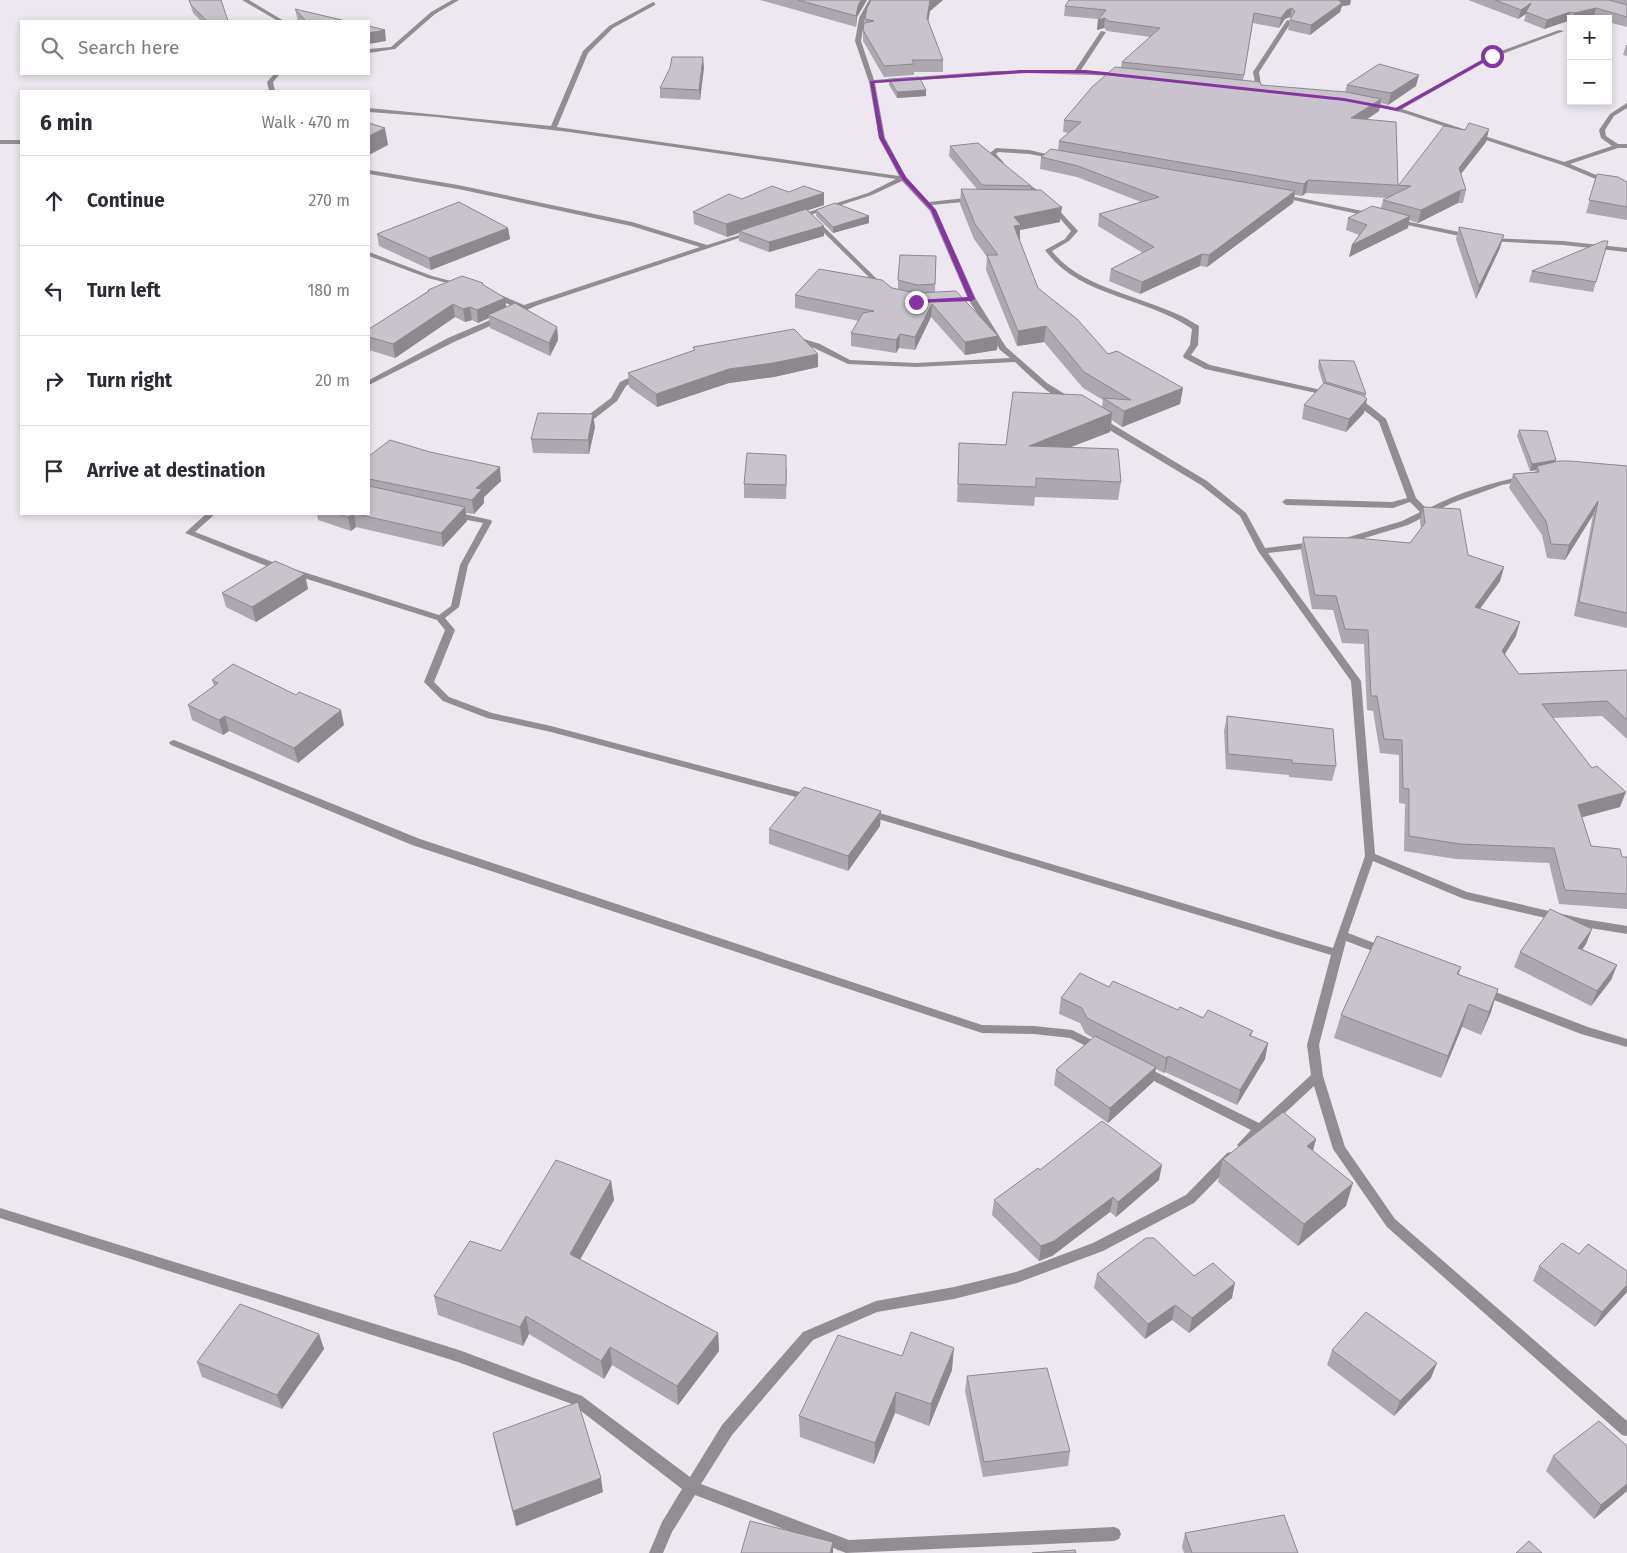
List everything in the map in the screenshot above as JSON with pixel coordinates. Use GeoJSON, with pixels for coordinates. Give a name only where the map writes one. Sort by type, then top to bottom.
{"type":"FeatureCollection","features":[{"type":"Feature","properties":{"kind":"street"},"geometry":{"type":"LineString","coordinates":[[245,0],[279,20]]}},
{"type":"Feature","properties":{"kind":"street"},"geometry":{"type":"LineString","coordinates":[[370,51],[393,48],[433,13],[456,0]]}},
{"type":"Feature","properties":{"kind":"street"},"geometry":{"type":"LineString","coordinates":[[872,0],[862,18],[858,41],[872,82],[882,138],[903,178],[933,210],[967,299],[1003,348],[1044,385],[1075,404]]}},
{"type":"Feature","properties":{"kind":"street"},"geometry":{"type":"LineString","coordinates":[[553,129],[586,52],[612,27],[652,4]]}},
{"type":"Feature","properties":{"kind":"street"},"geometry":{"type":"LineString","coordinates":[[1259,91],[1256,72],[1289,21]]}},
{"type":"Feature","properties":{"kind":"street"},"geometry":{"type":"LineString","coordinates":[[1397,110],[1492,56],[1561,30]]}},
{"type":"Feature","properties":{"kind":"street"},"geometry":{"type":"LineString","coordinates":[[1077,72],[1103,32]]}},
{"type":"Feature","properties":{"kind":"street"},"geometry":{"type":"LineString","coordinates":[[872,82],[1020,72],[1077,72],[1124,76]]}},
{"type":"Feature","properties":{"kind":"street"},"geometry":{"type":"LineString","coordinates":[[272,90],[270,82],[276,75]]}},
{"type":"Feature","properties":{"kind":"street"},"geometry":{"type":"LineString","coordinates":[[1249,90],[1268,92]]}},
{"type":"Feature","properties":{"kind":"street"},"geometry":{"type":"LineString","coordinates":[[1361,102],[1397,110],[1564,164],[1627,190]]}},
{"type":"Feature","properties":{"kind":"street"},"geometry":{"type":"LineString","coordinates":[[1617,146],[1603,137],[1602,130],[1612,116],[1627,105]]}},
{"type":"Feature","properties":{"kind":"street"},"geometry":{"type":"LineString","coordinates":[[370,110],[553,129],[903,178]]}},
{"type":"Feature","properties":{"kind":"street"},"geometry":{"type":"LineString","coordinates":[[0,142],[20,142]]}},
{"type":"Feature","properties":{"kind":"street"},"geometry":{"type":"LineString","coordinates":[[1564,164],[1617,146],[1627,146]]}},
{"type":"Feature","properties":{"kind":"street"},"geometry":{"type":"LineString","coordinates":[[1009,171],[992,154],[996,150],[1030,152],[1066,159]]}},
{"type":"Feature","properties":{"kind":"street"},"geometry":{"type":"LineString","coordinates":[[370,172],[458,187],[632,224],[707,247]]}},
{"type":"Feature","properties":{"kind":"street"},"geometry":{"type":"LineString","coordinates":[[1014,177],[1048,201],[1075,231],[1067,240],[1048,250],[1052,259],[1097,286],[1180,318],[1196,328],[1194,345],[1187,356],[1208,367],[1345,398],[1363,405],[1383,421],[1412,498],[1426,513]]}},
{"type":"Feature","properties":{"kind":"street"},"geometry":{"type":"LineString","coordinates":[[790,220],[870,194],[903,178]]}},
{"type":"Feature","properties":{"kind":"street"},"geometry":{"type":"LineString","coordinates":[[1274,195],[1339,207],[1428,229],[1498,241],[1563,243],[1627,250]]}},
{"type":"Feature","properties":{"kind":"street"},"geometry":{"type":"LineString","coordinates":[[928,204],[966,199],[985,199]]}},
{"type":"Feature","properties":{"kind":"street"},"geometry":{"type":"LineString","coordinates":[[1039,200],[1048,201]]}},
{"type":"Feature","properties":{"kind":"street"},"geometry":{"type":"LineString","coordinates":[[808,214],[888,292]]}},
{"type":"Feature","properties":{"kind":"street"},"geometry":{"type":"LineString","coordinates":[[370,382],[451,340],[524,308],[762,229]]}},
{"type":"Feature","properties":{"kind":"street"},"geometry":{"type":"LineString","coordinates":[[370,254],[430,277],[467,286]]}},
{"type":"Feature","properties":{"kind":"street"},"geometry":{"type":"LineString","coordinates":[[484,291],[524,308]]}},
{"type":"Feature","properties":{"kind":"street"},"geometry":{"type":"LineString","coordinates":[[789,339],[796,338],[817,346],[848,362],[916,365],[1017,360]]}},
{"type":"Feature","properties":{"kind":"street"},"geometry":{"type":"LineString","coordinates":[[586,421],[614,399],[623,384],[646,373]]}},
{"type":"Feature","properties":{"kind":"street"},"geometry":{"type":"LineString","coordinates":[[1090,414],[1204,483],[1243,514],[1262,551],[1356,681],[1370,856],[1342,935],[1313,1046],[1317,1076],[1339,1149],[1391,1223],[1627,1430]]}},
{"type":"Feature","properties":{"kind":"street"},"geometry":{"type":"LineString","coordinates":[[1338,542],[1405,523],[1449,501],[1492,486],[1537,475]]}},
{"type":"Feature","properties":{"kind":"street"},"geometry":{"type":"LineString","coordinates":[[1286,502],[1393,505],[1412,498]]}},
{"type":"Feature","properties":{"kind":"street"},"geometry":{"type":"LineString","coordinates":[[440,618],[455,607],[464,565],[488,522],[442,512]]}},
{"type":"Feature","properties":{"kind":"street"},"geometry":{"type":"LineString","coordinates":[[210,515],[189,533],[272,566],[440,618],[450,630],[429,682],[446,699],[464,708],[820,800]]}},
{"type":"Feature","properties":{"kind":"street"},"geometry":{"type":"LineString","coordinates":[[1262,551],[1319,544]]}},
{"type":"Feature","properties":{"kind":"street"},"geometry":{"type":"LineString","coordinates":[[174,743],[416,842],[982,1029],[1034,1030],[1072,1034],[1114,1056]]}},
{"type":"Feature","properties":{"kind":"street"},"geometry":{"type":"LineString","coordinates":[[859,810],[1338,953]]}},
{"type":"Feature","properties":{"kind":"street"},"geometry":{"type":"LineString","coordinates":[[1370,856],[1464,895],[1584,923],[1627,930]]}},
{"type":"Feature","properties":{"kind":"street"},"geometry":{"type":"LineString","coordinates":[[1342,935],[1397,957]]}},
{"type":"Feature","properties":{"kind":"street"},"geometry":{"type":"LineString","coordinates":[[1469,986],[1585,1031],[1627,1043]]}},
{"type":"Feature","properties":{"kind":"street"},"geometry":{"type":"LineString","coordinates":[[1131,1064],[1260,1129]]}},
{"type":"Feature","properties":{"kind":"street"},"geometry":{"type":"LineString","coordinates":[[656,1553],[667,1526],[727,1430],[808,1336],[876,1307],[954,1293],[1017,1277],[1098,1247],[1190,1198],[1317,1076]]}},
{"type":"Feature","properties":{"kind":"street"},"geometry":{"type":"LineString","coordinates":[[0,1213],[459,1356],[577,1400],[691,1487],[849,1547],[1114,1534]]}},
{"type":"Feature","properties":{"kind":"building"},"geometry":{"type":"Polygon","coordinates":[[[189,0],[221,0],[228,20],[206,20],[191,5],[189,0]]]}},
{"type":"Feature","properties":{"kind":"building"},"geometry":{"type":"Polygon","coordinates":[[[798,0],[861,0],[856,16],[798,0]]]}},
{"type":"Feature","properties":{"kind":"building"},"geometry":{"type":"Polygon","coordinates":[[[871,0],[930,0],[927,18],[943,60],[912,60],[914,64],[884,66],[863,30],[864,23],[874,21],[865,19],[871,0]]]}},
{"type":"Feature","properties":{"kind":"building"},"geometry":{"type":"Polygon","coordinates":[[[1069,0],[1338,0],[1342,3],[1311,25],[1290,20],[1295,11],[1292,8],[1287,10],[1281,18],[1254,13],[1244,75],[1122,62],[1160,28],[1108,21],[1105,18],[1098,20],[1106,10],[1065,6],[1069,0]]]}},
{"type":"Feature","properties":{"kind":"building"},"geometry":{"type":"Polygon","coordinates":[[[1495,0],[1609,0],[1627,5],[1627,17],[1596,8],[1574,13],[1570,12],[1547,20],[1526,12],[1531,3],[1521,10],[1495,0]]]}},
{"type":"Feature","properties":{"kind":"building"},"geometry":{"type":"Polygon","coordinates":[[[295,9],[342,20],[305,20],[295,9]]]}},
{"type":"Feature","properties":{"kind":"building"},"geometry":{"type":"Polygon","coordinates":[[[370,26],[385,30],[370,33],[370,26]]]}},
{"type":"Feature","properties":{"kind":"building"},"geometry":{"type":"Polygon","coordinates":[[[672,57],[703,57],[699,90],[660,88],[670,68],[672,57]]]}},
{"type":"Feature","properties":{"kind":"building"},"geometry":{"type":"Polygon","coordinates":[[[1379,64],[1419,75],[1391,93],[1347,85],[1379,64]]]}},
{"type":"Feature","properties":{"kind":"building"},"geometry":{"type":"Polygon","coordinates":[[[1115,67],[1260,82],[1261,85],[1346,92],[1381,99],[1351,118],[1396,122],[1398,185],[1308,180],[1304,184],[1059,141],[1081,122],[1064,120],[1092,87],[1115,67]]]}},
{"type":"Feature","properties":{"kind":"building"},"geometry":{"type":"Polygon","coordinates":[[[919,77],[926,90],[897,92],[889,79],[919,77]]]}},
{"type":"Feature","properties":{"kind":"building"},"geometry":{"type":"Polygon","coordinates":[[[370,123],[385,128],[370,136],[370,123]]]}},
{"type":"Feature","properties":{"kind":"building"},"geometry":{"type":"Polygon","coordinates":[[[1469,123],[1489,129],[1459,168],[1466,190],[1461,190],[1421,210],[1383,200],[1411,186],[1399,185],[1444,126],[1465,130],[1469,123]]]}},
{"type":"Feature","properties":{"kind":"building"},"geometry":{"type":"Polygon","coordinates":[[[978,143],[1031,186],[982,185],[950,146],[978,143]]]}},
{"type":"Feature","properties":{"kind":"building"},"geometry":{"type":"Polygon","coordinates":[[[1051,149],[1295,191],[1209,255],[1202,254],[1142,282],[1111,269],[1154,247],[1099,214],[1159,197],[1078,166],[1041,157],[1051,149]]]}},
{"type":"Feature","properties":{"kind":"building"},"geometry":{"type":"Polygon","coordinates":[[[1597,174],[1618,177],[1627,182],[1627,207],[1589,200],[1597,174]]]}},
{"type":"Feature","properties":{"kind":"building"},"geometry":{"type":"Polygon","coordinates":[[[772,186],[789,192],[804,186],[824,193],[726,224],[693,212],[729,194],[742,199],[772,186]]]}},
{"type":"Feature","properties":{"kind":"building"},"geometry":{"type":"Polygon","coordinates":[[[961,189],[1041,190],[1062,207],[1014,217],[1021,225],[1014,226],[1038,288],[1077,319],[1108,354],[1117,351],[1183,388],[1124,411],[1103,398],[1131,400],[1084,372],[1046,326],[1018,331],[987,255],[998,255],[975,224],[961,189]]]}},
{"type":"Feature","properties":{"kind":"building"},"geometry":{"type":"Polygon","coordinates":[[[459,202],[508,228],[429,258],[377,234],[459,202]]]}},
{"type":"Feature","properties":{"kind":"building"},"geometry":{"type":"Polygon","coordinates":[[[835,203],[869,216],[833,227],[816,210],[835,203]]]}},
{"type":"Feature","properties":{"kind":"building"},"geometry":{"type":"Polygon","coordinates":[[[1372,206],[1410,216],[1352,245],[1367,225],[1348,218],[1372,206]]]}},
{"type":"Feature","properties":{"kind":"building"},"geometry":{"type":"Polygon","coordinates":[[[806,209],[824,226],[769,242],[739,231],[806,209]]]}},
{"type":"Feature","properties":{"kind":"building"},"geometry":{"type":"Polygon","coordinates":[[[1459,227],[1504,235],[1479,286],[1459,227]]]}},
{"type":"Feature","properties":{"kind":"building"},"geometry":{"type":"Polygon","coordinates":[[[1603,241],[1608,241],[1596,282],[1532,271],[1603,241]]]}},
{"type":"Feature","properties":{"kind":"building"},"geometry":{"type":"Polygon","coordinates":[[[900,255],[936,256],[935,284],[917,285],[898,280],[900,255]]]}},
{"type":"Feature","properties":{"kind":"building"},"geometry":{"type":"Polygon","coordinates":[[[819,269],[882,280],[892,288],[916,293],[956,291],[998,336],[965,342],[932,304],[915,337],[900,334],[896,340],[851,333],[863,313],[874,311],[795,295],[819,269]]]}},
{"type":"Feature","properties":{"kind":"building"},"geometry":{"type":"Polygon","coordinates":[[[462,276],[483,283],[505,298],[477,310],[470,307],[463,309],[453,304],[393,344],[370,337],[370,328],[428,290],[462,276]]]}},
{"type":"Feature","properties":{"kind":"building"},"geometry":{"type":"Polygon","coordinates":[[[515,303],[557,327],[549,343],[488,315],[515,303]]]}},
{"type":"Feature","properties":{"kind":"building"},"geometry":{"type":"Polygon","coordinates":[[[794,329],[818,354],[729,369],[656,394],[628,373],[695,350],[693,347],[794,329]]]}},
{"type":"Feature","properties":{"kind":"building"},"geometry":{"type":"Polygon","coordinates":[[[1319,360],[1354,361],[1366,394],[1326,382],[1319,360]]]}},
{"type":"Feature","properties":{"kind":"building"},"geometry":{"type":"Polygon","coordinates":[[[1324,383],[1362,395],[1367,399],[1349,419],[1304,405],[1324,383]]]}},
{"type":"Feature","properties":{"kind":"building"},"geometry":{"type":"Polygon","coordinates":[[[1013,392],[1082,395],[1112,413],[1029,446],[1118,449],[1121,482],[1036,478],[1036,487],[958,484],[959,443],[1006,445],[1013,392]]]}},
{"type":"Feature","properties":{"kind":"building"},"geometry":{"type":"Polygon","coordinates":[[[538,413],[593,414],[588,440],[531,439],[538,413]]]}},
{"type":"Feature","properties":{"kind":"building"},"geometry":{"type":"Polygon","coordinates":[[[1519,430],[1547,431],[1556,460],[1532,464],[1519,430]]]}},
{"type":"Feature","properties":{"kind":"building"},"geometry":{"type":"Polygon","coordinates":[[[390,440],[430,452],[500,467],[476,488],[482,489],[472,500],[370,479],[370,455],[390,440]]]}},
{"type":"Feature","properties":{"kind":"building"},"geometry":{"type":"Polygon","coordinates":[[[747,453],[786,455],[786,485],[744,484],[747,453]]]}},
{"type":"Feature","properties":{"kind":"building"},"geometry":{"type":"Polygon","coordinates":[[[1559,461],[1627,466],[1627,613],[1579,602],[1598,501],[1569,545],[1551,544],[1546,521],[1513,474],[1539,472],[1537,466],[1559,461]]]}},
{"type":"Feature","properties":{"kind":"building"},"geometry":{"type":"Polygon","coordinates":[[[370,486],[465,507],[441,533],[360,515],[370,515],[370,486]]]}},
{"type":"Feature","properties":{"kind":"building"},"geometry":{"type":"Polygon","coordinates":[[[1423,507],[1460,509],[1468,555],[1504,567],[1475,607],[1520,622],[1502,651],[1519,674],[1627,670],[1627,720],[1607,701],[1542,704],[1592,768],[1597,766],[1626,792],[1578,805],[1591,846],[1620,849],[1622,857],[1627,857],[1627,894],[1565,890],[1554,848],[1460,844],[1409,836],[1409,789],[1403,788],[1402,740],[1384,739],[1377,696],[1371,696],[1368,630],[1345,629],[1336,596],[1315,595],[1303,537],[1356,538],[1410,543],[1425,523],[1423,507]]]}},
{"type":"Feature","properties":{"kind":"building"},"geometry":{"type":"Polygon","coordinates":[[[275,561],[305,574],[252,607],[222,593],[275,561]]]}},
{"type":"Feature","properties":{"kind":"building"},"geometry":{"type":"Polygon","coordinates":[[[233,664],[296,695],[299,692],[341,710],[294,748],[225,716],[219,720],[188,705],[218,683],[212,680],[233,664]]]}},
{"type":"Feature","properties":{"kind":"building"},"geometry":{"type":"Polygon","coordinates":[[[1227,716],[1333,729],[1336,766],[1292,763],[1292,760],[1228,754],[1227,716]]]}},
{"type":"Feature","properties":{"kind":"building"},"geometry":{"type":"Polygon","coordinates":[[[804,787],[881,811],[848,856],[769,829],[804,787]]]}},
{"type":"Feature","properties":{"kind":"building"},"geometry":{"type":"Polygon","coordinates":[[[1550,909],[1592,929],[1578,948],[1617,965],[1597,991],[1520,952],[1550,909]]]}},
{"type":"Feature","properties":{"kind":"building"},"geometry":{"type":"Polygon","coordinates":[[[1377,936],[1461,967],[1457,974],[1498,989],[1489,1012],[1469,1004],[1448,1056],[1341,1015],[1377,936]]]}},
{"type":"Feature","properties":{"kind":"building"},"geometry":{"type":"Polygon","coordinates":[[[1080,973],[1109,987],[1113,981],[1178,1010],[1180,1007],[1203,1018],[1208,1010],[1253,1031],[1249,1035],[1268,1043],[1240,1090],[1168,1056],[1166,1058],[1087,1018],[1082,1008],[1061,998],[1080,973]]]}},
{"type":"Feature","properties":{"kind":"building"},"geometry":{"type":"Polygon","coordinates":[[[1095,1036],[1156,1067],[1110,1108],[1056,1070],[1095,1036]]]}},
{"type":"Feature","properties":{"kind":"building"},"geometry":{"type":"Polygon","coordinates":[[[1283,1112],[1316,1139],[1307,1146],[1353,1183],[1304,1224],[1223,1159],[1283,1112]]]}},
{"type":"Feature","properties":{"kind":"building"},"geometry":{"type":"Polygon","coordinates":[[[1102,1121],[1162,1165],[1118,1202],[1113,1197],[1054,1241],[1041,1246],[994,1200],[1038,1168],[1040,1170],[1102,1121]]]}},
{"type":"Feature","properties":{"kind":"building"},"geometry":{"type":"Polygon","coordinates":[[[556,1160],[611,1181],[570,1254],[718,1333],[677,1386],[610,1347],[601,1361],[526,1316],[520,1327],[434,1296],[470,1241],[501,1251],[556,1160]]]}},
{"type":"Feature","properties":{"kind":"building"},"geometry":{"type":"Polygon","coordinates":[[[1146,1238],[1154,1238],[1194,1276],[1213,1263],[1235,1283],[1192,1318],[1175,1305],[1148,1324],[1097,1274],[1146,1238]]]}},
{"type":"Feature","properties":{"kind":"building"},"geometry":{"type":"Polygon","coordinates":[[[1562,1243],[1579,1254],[1588,1244],[1627,1271],[1627,1285],[1602,1312],[1539,1266],[1562,1243]]]}},
{"type":"Feature","properties":{"kind":"building"},"geometry":{"type":"Polygon","coordinates":[[[240,1304],[319,1334],[277,1395],[197,1362],[240,1304]]]}},
{"type":"Feature","properties":{"kind":"building"},"geometry":{"type":"Polygon","coordinates":[[[1366,1312],[1437,1363],[1400,1401],[1332,1350],[1366,1312]]]}},
{"type":"Feature","properties":{"kind":"building"},"geometry":{"type":"Polygon","coordinates":[[[911,1332],[954,1348],[931,1404],[896,1392],[875,1443],[799,1416],[838,1335],[902,1356],[911,1332]]]}},
{"type":"Feature","properties":{"kind":"building"},"geometry":{"type":"Polygon","coordinates":[[[1047,1368],[1070,1451],[984,1462],[967,1376],[1047,1368]]]}},
{"type":"Feature","properties":{"kind":"building"},"geometry":{"type":"Polygon","coordinates":[[[578,1402],[601,1478],[513,1511],[493,1433],[578,1402]]]}},
{"type":"Feature","properties":{"kind":"building"},"geometry":{"type":"Polygon","coordinates":[[[1599,1421],[1627,1446],[1627,1484],[1601,1505],[1553,1456],[1599,1421]]]}},
{"type":"Feature","properties":{"kind":"building"},"geometry":{"type":"Polygon","coordinates":[[[1284,1515],[1298,1553],[1192,1553],[1185,1533],[1284,1515]]]}},
{"type":"Feature","properties":{"kind":"building"},"geometry":{"type":"Polygon","coordinates":[[[750,1521],[833,1542],[830,1553],[741,1553],[750,1521]]]}},
{"type":"Feature","properties":{"kind":"building"},"geometry":{"type":"Polygon","coordinates":[[[1529,1541],[1542,1553],[1516,1553],[1529,1541]]]}},
{"type":"Feature","properties":{"kind":"building"},"geometry":{"type":"Polygon","coordinates":[[[1075,1550],[1076,1553],[1032,1553],[1075,1550]]]}},
{"type":"Feature","properties":{"kind":"route"},"geometry":{"type":"LineString","coordinates":[[916,302],[972,299],[933,210],[903,178],[882,138],[872,82],[1020,72],[1085,72],[1344,100],[1397,110],[1492,56]]}}]}
